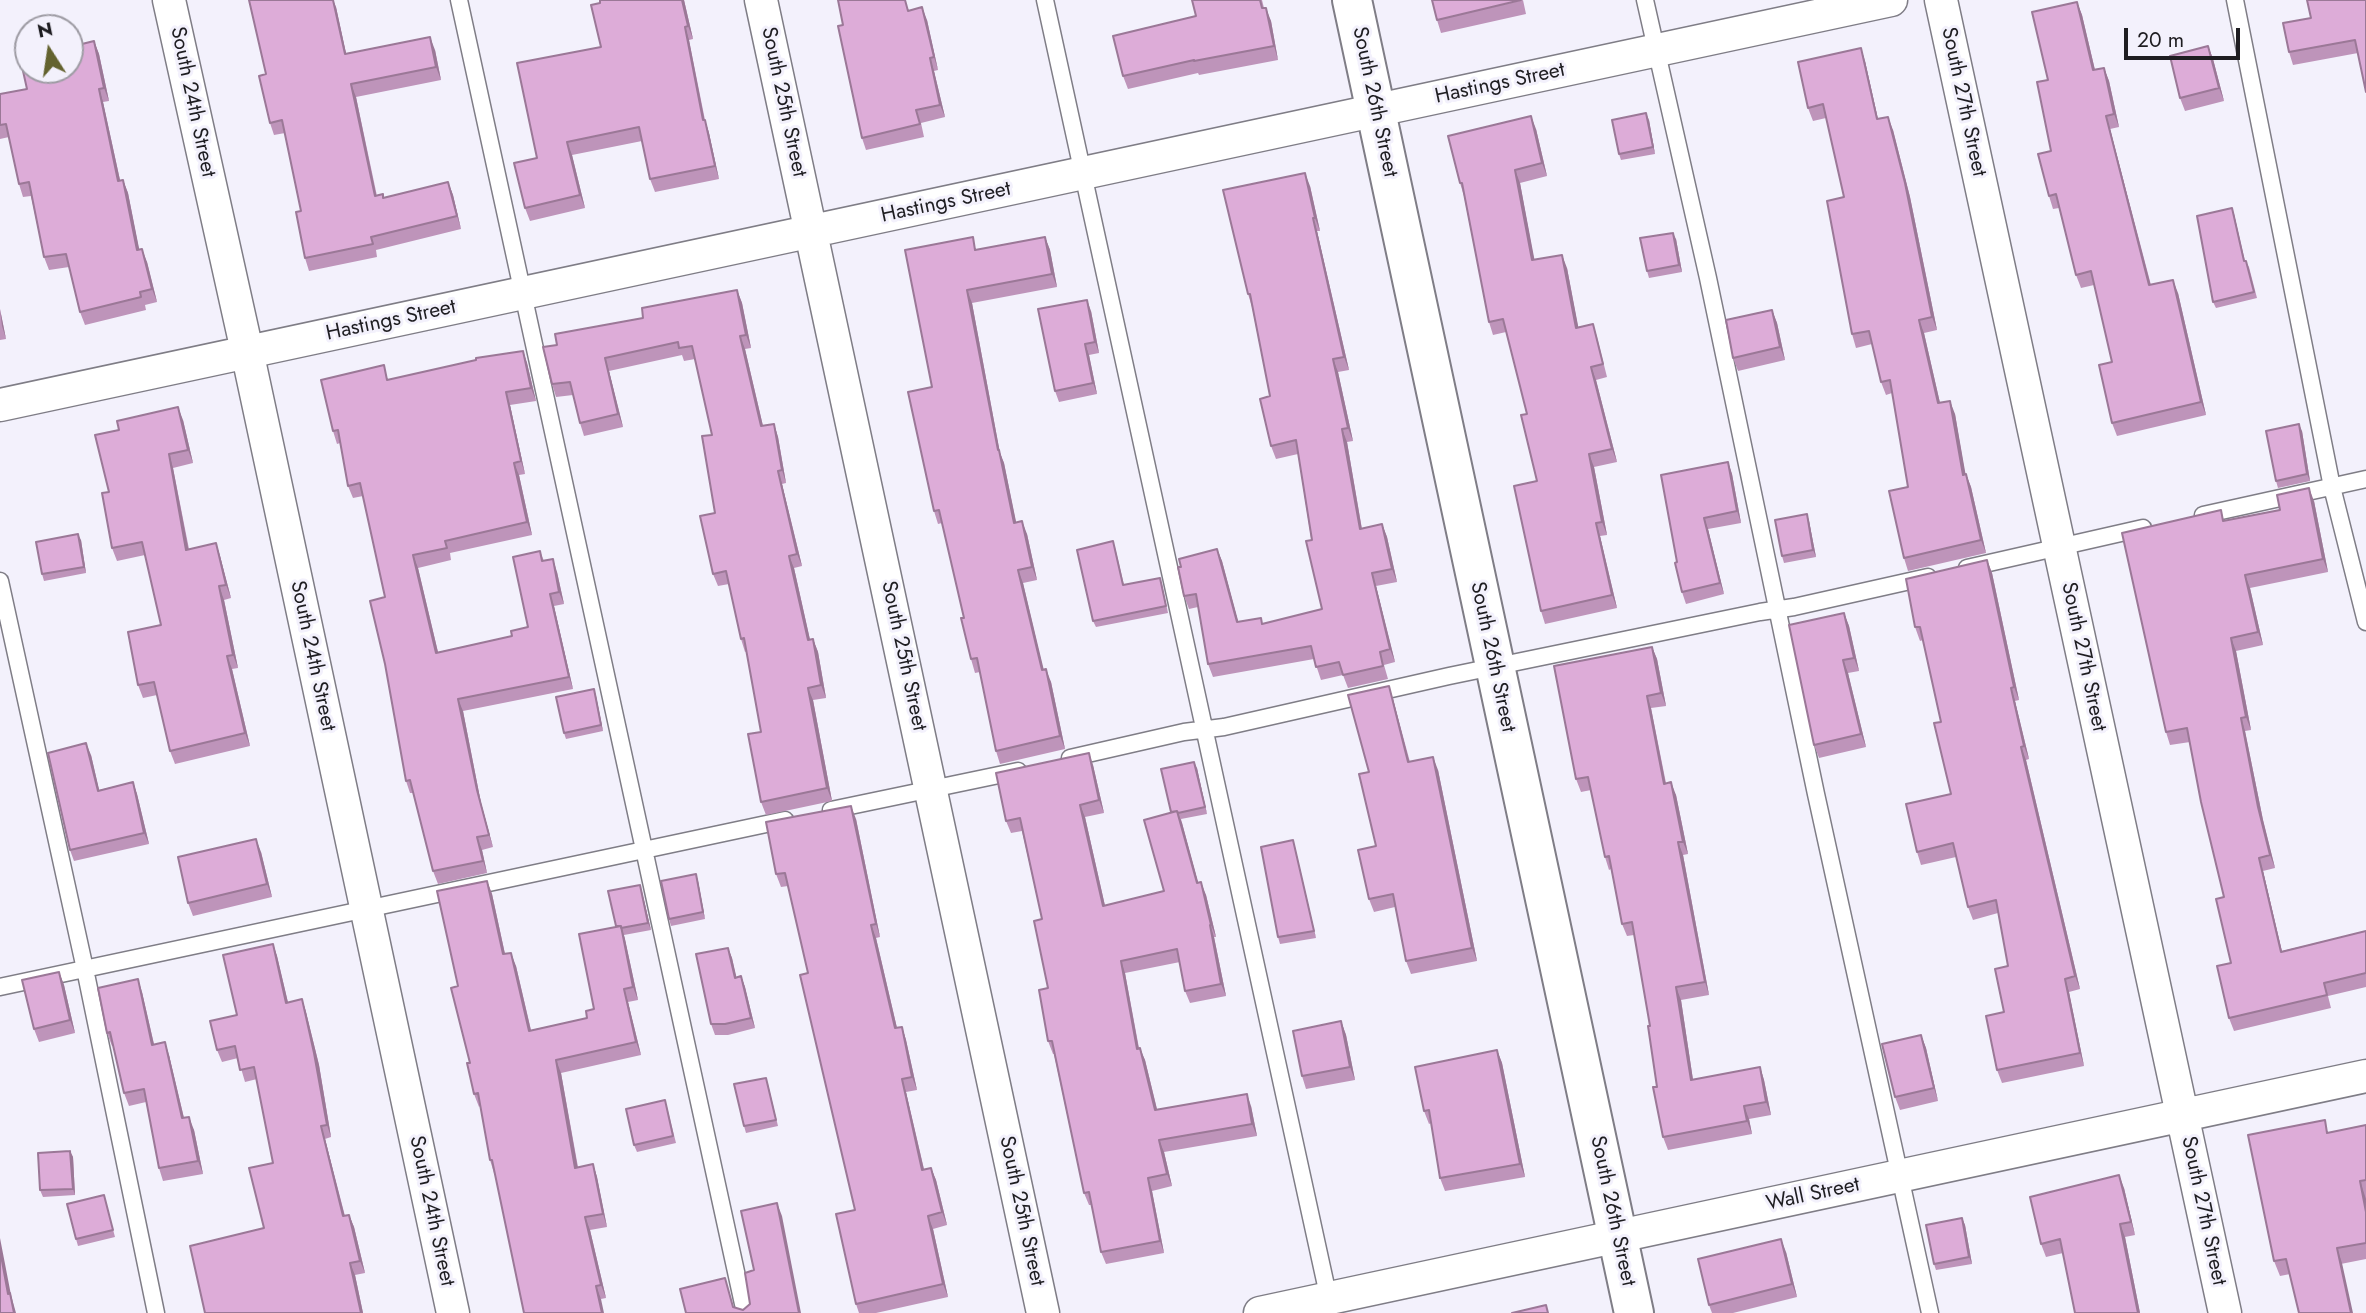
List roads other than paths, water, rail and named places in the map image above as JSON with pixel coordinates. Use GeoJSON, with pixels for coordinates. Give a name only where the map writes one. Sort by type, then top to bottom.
{"type":"FeatureCollection","features":[{"type":"Feature","properties":{"kind":"street","name":"South 24th Street"},"geometry":{"type":"LineString","coordinates":[[169,0],[453,1313]]}},
{"type":"Feature","properties":{"kind":"street","name":"South 25th Street"},"geometry":{"type":"LineString","coordinates":[[761,0],[1043,1313]]}},
{"type":"Feature","properties":{"kind":"street","name":"South 26th Street"},"geometry":{"type":"LineString","coordinates":[[1352,0],[1634,1313]]}},
{"type":"Feature","properties":{"kind":"street","name":"Hastings Street"},"geometry":{"type":"LineString","coordinates":[[0,405],[1891,0]]}},
{"type":"Feature","properties":{"kind":"street","name":"South 27th Street"},"geometry":{"type":"LineString","coordinates":[[1941,0],[2225,1313]]}},
{"type":"Feature","properties":{"kind":"street","name":"Wall Street"},"geometry":{"type":"LineString","coordinates":[[1260,1313],[1330,1306],[1901,1175],[2366,1076]]}},
{"type":"Feature","properties":{"kind":"lane"},"geometry":{"type":"LineString","coordinates":[[459,0],[745,1313]]}},
{"type":"Feature","properties":{"kind":"lane"},"geometry":{"type":"LineString","coordinates":[[1045,0],[1330,1306]]}},
{"type":"Feature","properties":{"kind":"lane"},"geometry":{"type":"LineString","coordinates":[[1645,0],[1708,278],[1816,794],[1930,1313]]}},
{"type":"Feature","properties":{"kind":"lane"},"geometry":{"type":"LineString","coordinates":[[2235,0],[2332,486],[2366,622]]}},
{"type":"Feature","properties":{"kind":"lane"},"geometry":{"type":"LineString","coordinates":[[2182,520],[2366,479]]}},
{"type":"Feature","properties":{"kind":"lane"},"geometry":{"type":"LineString","coordinates":[[0,987],[807,816],[1184,732],[1778,610],[2155,526]]}},
{"type":"Feature","properties":{"kind":"lane"},"geometry":{"type":"LineString","coordinates":[[0,581],[156,1313]]}}]}
